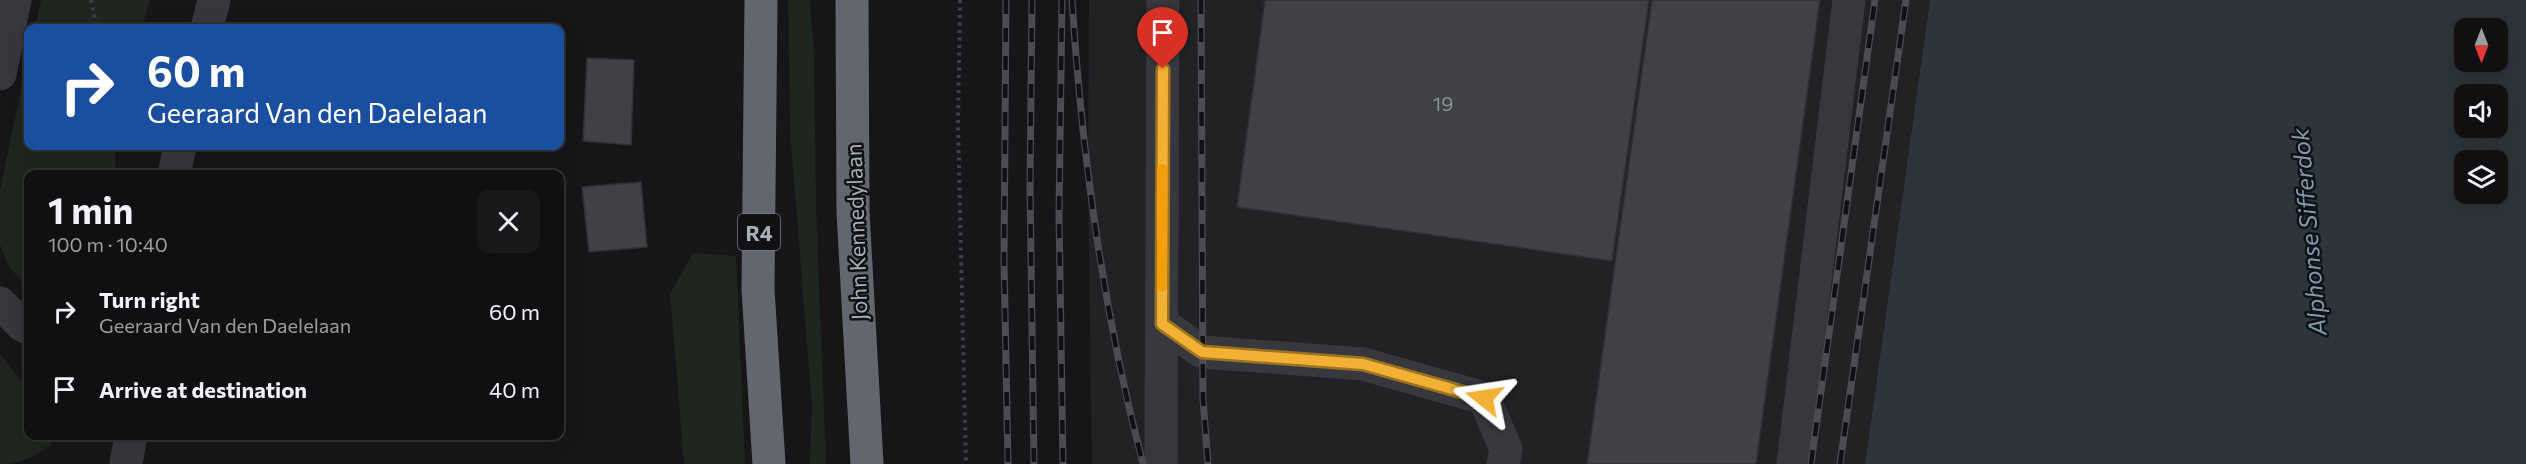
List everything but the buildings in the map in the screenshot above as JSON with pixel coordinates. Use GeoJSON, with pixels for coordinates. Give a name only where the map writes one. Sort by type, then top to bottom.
{"type":"FeatureCollection","features":[{"type":"Feature","properties":{"kind":"highway","name":"R4"},"geometry":{"type":"LineString","coordinates":[[761,0],[758,289],[769,464]]}},
{"type":"Feature","properties":{"kind":"highway","name":"John Kennedylaan"},"geometry":{"type":"LineString","coordinates":[[852,0],[853,212],[867,464]]}},
{"type":"Feature","properties":{"kind":"street"},"geometry":{"type":"LineString","coordinates":[[0,74],[15,0]]}},
{"type":"Feature","properties":{"kind":"street"},"geometry":{"type":"LineString","coordinates":[[208,24],[214,0]]}},
{"type":"Feature","properties":{"kind":"street"},"geometry":{"type":"LineString","coordinates":[[1161,464],[1163,0]]}},
{"type":"Feature","properties":{"kind":"street"},"geometry":{"type":"LineString","coordinates":[[1793,464],[1849,0]]}},
{"type":"Feature","properties":{"kind":"street"},"geometry":{"type":"LineString","coordinates":[[175,170],[179,150]]}},
{"type":"Feature","properties":{"kind":"street"},"geometry":{"type":"LineString","coordinates":[[0,303],[24,326]]}},
{"type":"Feature","properties":{"kind":"street"},"geometry":{"type":"LineString","coordinates":[[1162,324],[1202,352],[1363,364],[1484,398],[1506,449],[1503,464]]}},
{"type":"Feature","properties":{"kind":"street"},"geometry":{"type":"LineString","coordinates":[[126,464],[130,440]]}},
{"type":"Feature","properties":{"kind":"path"},"geometry":{"type":"LineString","coordinates":[[91,0],[96,24]]}},
{"type":"Feature","properties":{"kind":"path"},"geometry":{"type":"LineString","coordinates":[[960,0],[958,125],[966,464]]}},
{"type":"Feature","properties":{"kind":"shaded area"},"geometry":{"type":"Polygon","coordinates":[[[41,0],[150,0],[143,24],[36,24],[41,0]]]}},
{"type":"Feature","properties":{"kind":"shaded area"},"geometry":{"type":"Polygon","coordinates":[[[788,0],[810,0],[814,54],[816,205],[826,464],[810,464],[812,407],[790,129],[788,0]]]}},
{"type":"Feature","properties":{"kind":"shaded area"},"geometry":{"type":"Polygon","coordinates":[[[1089,0],[1930,0],[1865,464],[1092,464],[1088,188],[1089,0]]]}},
{"type":"Feature","properties":{"kind":"shaded area"},"geometry":{"type":"Polygon","coordinates":[[[24,76],[24,150],[115,150],[116,170],[24,170],[24,284],[10,268],[0,245],[0,190],[24,76]]]}},
{"type":"Feature","properties":{"kind":"shaded area"},"geometry":{"type":"Polygon","coordinates":[[[693,253],[736,256],[745,464],[684,464],[670,294],[693,253]]]}},
{"type":"Feature","properties":{"kind":"shaded area"},"geometry":{"type":"Polygon","coordinates":[[[0,354],[24,384],[24,440],[51,440],[52,444],[15,463],[0,464],[0,354]]]}},
{"type":"Feature","properties":{"kind":"water","name":"Alphonse Sifferdok"},"geometry":{"type":"Polygon","coordinates":[[[1930,0],[2526,0],[2526,464],[1865,464],[1930,0]]]}},
{"type":"Feature","properties":{"kind":"railway"},"geometry":{"type":"LineString","coordinates":[[1006,0],[1004,260],[1008,464]]}},
{"type":"Feature","properties":{"kind":"railway"},"geometry":{"type":"LineString","coordinates":[[1032,0],[1030,188],[1034,464]]}},
{"type":"Feature","properties":{"kind":"railway"},"geometry":{"type":"LineString","coordinates":[[1062,0],[1059,215],[1063,464]]}},
{"type":"Feature","properties":{"kind":"railway"},"geometry":{"type":"LineString","coordinates":[[1072,0],[1076,59],[1096,234],[1116,349],[1143,464]]}},
{"type":"Feature","properties":{"kind":"railway"},"geometry":{"type":"LineString","coordinates":[[1201,0],[1203,399],[1208,464]]}},
{"type":"Feature","properties":{"kind":"railway"},"geometry":{"type":"LineString","coordinates":[[1811,464],[1875,0]]}},
{"type":"Feature","properties":{"kind":"railway"},"geometry":{"type":"LineString","coordinates":[[1840,464],[1906,0]]}},
{"type":"Feature","properties":{"kind":"slow traffic"},"geometry":{"type":"LineString","coordinates":[[1162,169],[1162,287]]}},
{"type":"Feature","properties":{"kind":"route"},"geometry":{"type":"LineString","coordinates":[[1163,69],[1162,324],[1202,352],[1363,364],[1484,398]]}}]}
